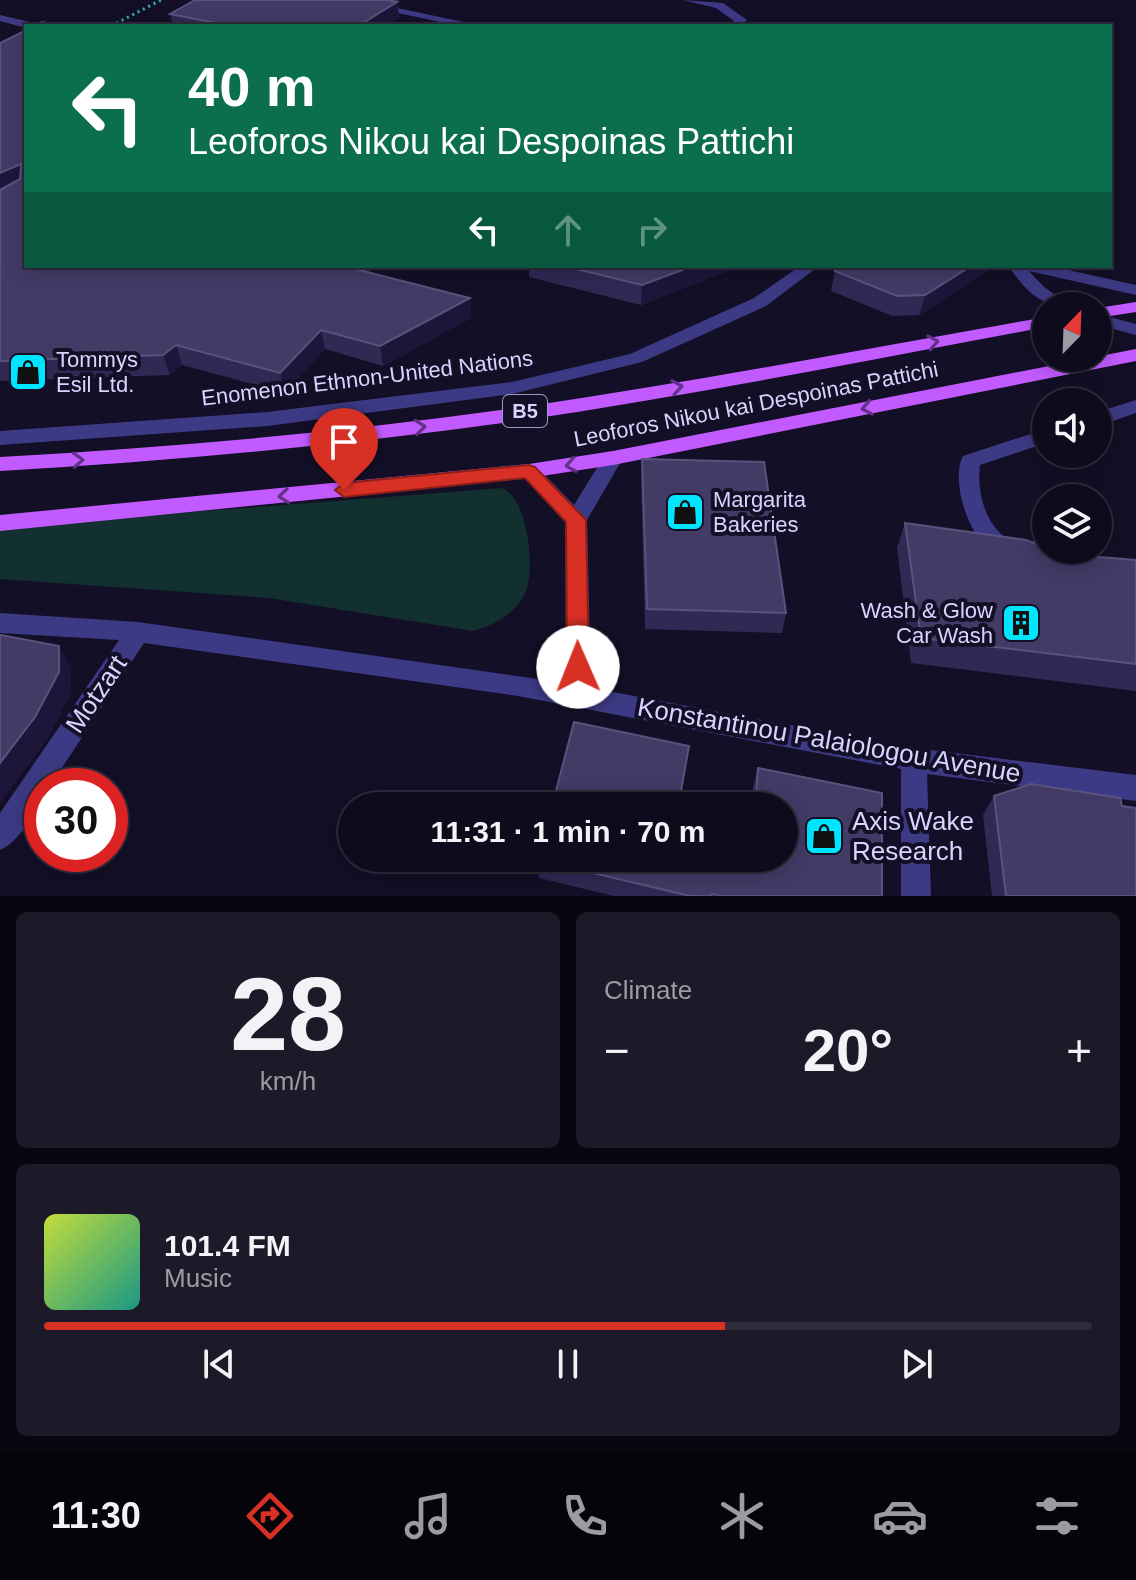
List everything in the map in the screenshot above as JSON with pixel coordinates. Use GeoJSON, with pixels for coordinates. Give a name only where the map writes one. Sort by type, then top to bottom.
{"type":"FeatureCollection","features":[{"type":"Feature","properties":{"kind":"main road"},"geometry":{"type":"LineString","coordinates":[[1112,313],[1136,307]]}},
{"type":"Feature","properties":{"kind":"main road","name":"Leoforos Nikou kai Despoinas Pattichi"},"geometry":{"type":"LineString","coordinates":[[0,464],[143,457],[445,424],[734,378],[1032,325]]}},
{"type":"Feature","properties":{"kind":"main road","name":"Leoforos Nikou kai Despoinas Pattichi"},"geometry":{"type":"LineString","coordinates":[[0,523],[529,471],[613,458],[1136,355]]}},
{"type":"Feature","properties":{"kind":"street"},"geometry":{"type":"LineString","coordinates":[[342,0],[467,24]]}},
{"type":"Feature","properties":{"kind":"street"},"geometry":{"type":"LineString","coordinates":[[688,0],[719,5],[741,20],[738,24]]}},
{"type":"Feature","properties":{"kind":"street"},"geometry":{"type":"LineString","coordinates":[[0,18],[26,24]]}},
{"type":"Feature","properties":{"kind":"street","name":"Enomenon Ethnon-United Nations"},"geometry":{"type":"LineString","coordinates":[[0,438],[267,419],[512,388],[636,358],[760,302],[808,268]]}},
{"type":"Feature","properties":{"kind":"street"},"geometry":{"type":"LineString","coordinates":[[1018,268],[1040,292]]}},
{"type":"Feature","properties":{"kind":"street"},"geometry":{"type":"LineString","coordinates":[[1037,268],[1136,290]]}},
{"type":"Feature","properties":{"kind":"street"},"geometry":{"type":"LineString","coordinates":[[1112,321],[1136,330]]}},
{"type":"Feature","properties":{"kind":"street"},"geometry":{"type":"LineString","coordinates":[[1112,414],[1136,406]]}},
{"type":"Feature","properties":{"kind":"street"},"geometry":{"type":"LineString","coordinates":[[1032,441],[970,461],[967,479],[980,523],[1000,547],[1032,563]]}},
{"type":"Feature","properties":{"kind":"street"},"geometry":{"type":"LineString","coordinates":[[579,697],[576,520],[613,458]]}},
{"type":"Feature","properties":{"kind":"street"},"geometry":{"type":"LineString","coordinates":[[529,471],[576,520]]}},
{"type":"Feature","properties":{"kind":"street","name":"Konstantinou Palaiologou Avenue"},"geometry":{"type":"LineString","coordinates":[[0,623],[138,632],[579,697],[914,760],[1136,788]]}},
{"type":"Feature","properties":{"kind":"street","name":"Motzart"},"geometry":{"type":"LineString","coordinates":[[0,837],[138,632]]}},
{"type":"Feature","properties":{"kind":"street"},"geometry":{"type":"LineString","coordinates":[[914,760],[916,896]]}},
{"type":"Feature","properties":{"kind":"path"},"geometry":{"type":"LineString","coordinates":[[115,24],[161,0]]}},
{"type":"Feature","properties":{"kind":"green space"},"geometry":{"type":"Polygon","coordinates":[[[502,488],[511,494],[523,519],[529,551],[529,581],[522,599],[511,612],[497,622],[473,631],[269,598],[0,579],[0,527],[502,488]]]}},
{"type":"Feature","properties":{"kind":"building"},"geometry":{"type":"Polygon","coordinates":[[[195,0],[397,2],[361,24],[221,24],[170,14],[195,0]]]}},
{"type":"Feature","properties":{"kind":"building"},"geometry":{"type":"Polygon","coordinates":[[[24,31],[24,268],[351,268],[470,298],[380,346],[321,330],[280,373],[176,345],[163,355],[0,361],[0,190],[20,179],[21,164],[0,173],[0,43],[24,31]]]}},
{"type":"Feature","properties":{"kind":"building"},"geometry":{"type":"Polygon","coordinates":[[[572,268],[688,268],[642,285],[572,268]]]}},
{"type":"Feature","properties":{"kind":"building"},"geometry":{"type":"Polygon","coordinates":[[[839,268],[968,268],[925,295],[897,296],[835,271],[839,268]]]}},
{"type":"Feature","properties":{"kind":"building"},"geometry":{"type":"Polygon","coordinates":[[[642,459],[764,462],[786,613],[647,609],[642,459]]]}},
{"type":"Feature","properties":{"kind":"building","name":"Wash & Glow Car Wash"},"geometry":{"type":"Polygon","coordinates":[[[905,523],[1026,540],[1032,542],[1032,564],[1112,564],[1112,558],[1136,560],[1136,664],[921,638],[905,523]]]}},
{"type":"Feature","properties":{"kind":"building"},"geometry":{"type":"Polygon","coordinates":[[[0,635],[59,646],[59,672],[35,717],[0,763],[0,635]]]}},
{"type":"Feature","properties":{"kind":"building"},"geometry":{"type":"Polygon","coordinates":[[[574,722],[689,746],[681,791],[686,792],[556,792],[574,722]]]}},
{"type":"Feature","properties":{"kind":"building"},"geometry":{"type":"Polygon","coordinates":[[[758,768],[882,793],[882,896],[690,896],[589,872],[798,872],[798,792],[756,792],[758,768]]]}},
{"type":"Feature","properties":{"kind":"building"},"geometry":{"type":"Polygon","coordinates":[[[1031,784],[1120,798],[1122,806],[1136,808],[1136,896],[1006,896],[994,796],[1031,784]]]}},
{"type":"Feature","properties":{"kind":"place","name":"Tommys Esil Ltd."},"geometry":{"type":"Point","coordinates":[28,372]}},
{"type":"Feature","properties":{"kind":"place","name":"Margarita Bakeries"},"geometry":{"type":"Point","coordinates":[685,512]}},
{"type":"Feature","properties":{"kind":"place","name":"Wash & Glow Car Wash"},"geometry":{"type":"Point","coordinates":[1021,623]}},
{"type":"Feature","properties":{"kind":"place","name":"Axis Wake Research"},"geometry":{"type":"Point","coordinates":[824,836]}},
{"type":"Feature","properties":{"kind":"route"},"geometry":{"type":"LineString","coordinates":[[344,490],[529,471],[576,520],[578,667]]}}]}
